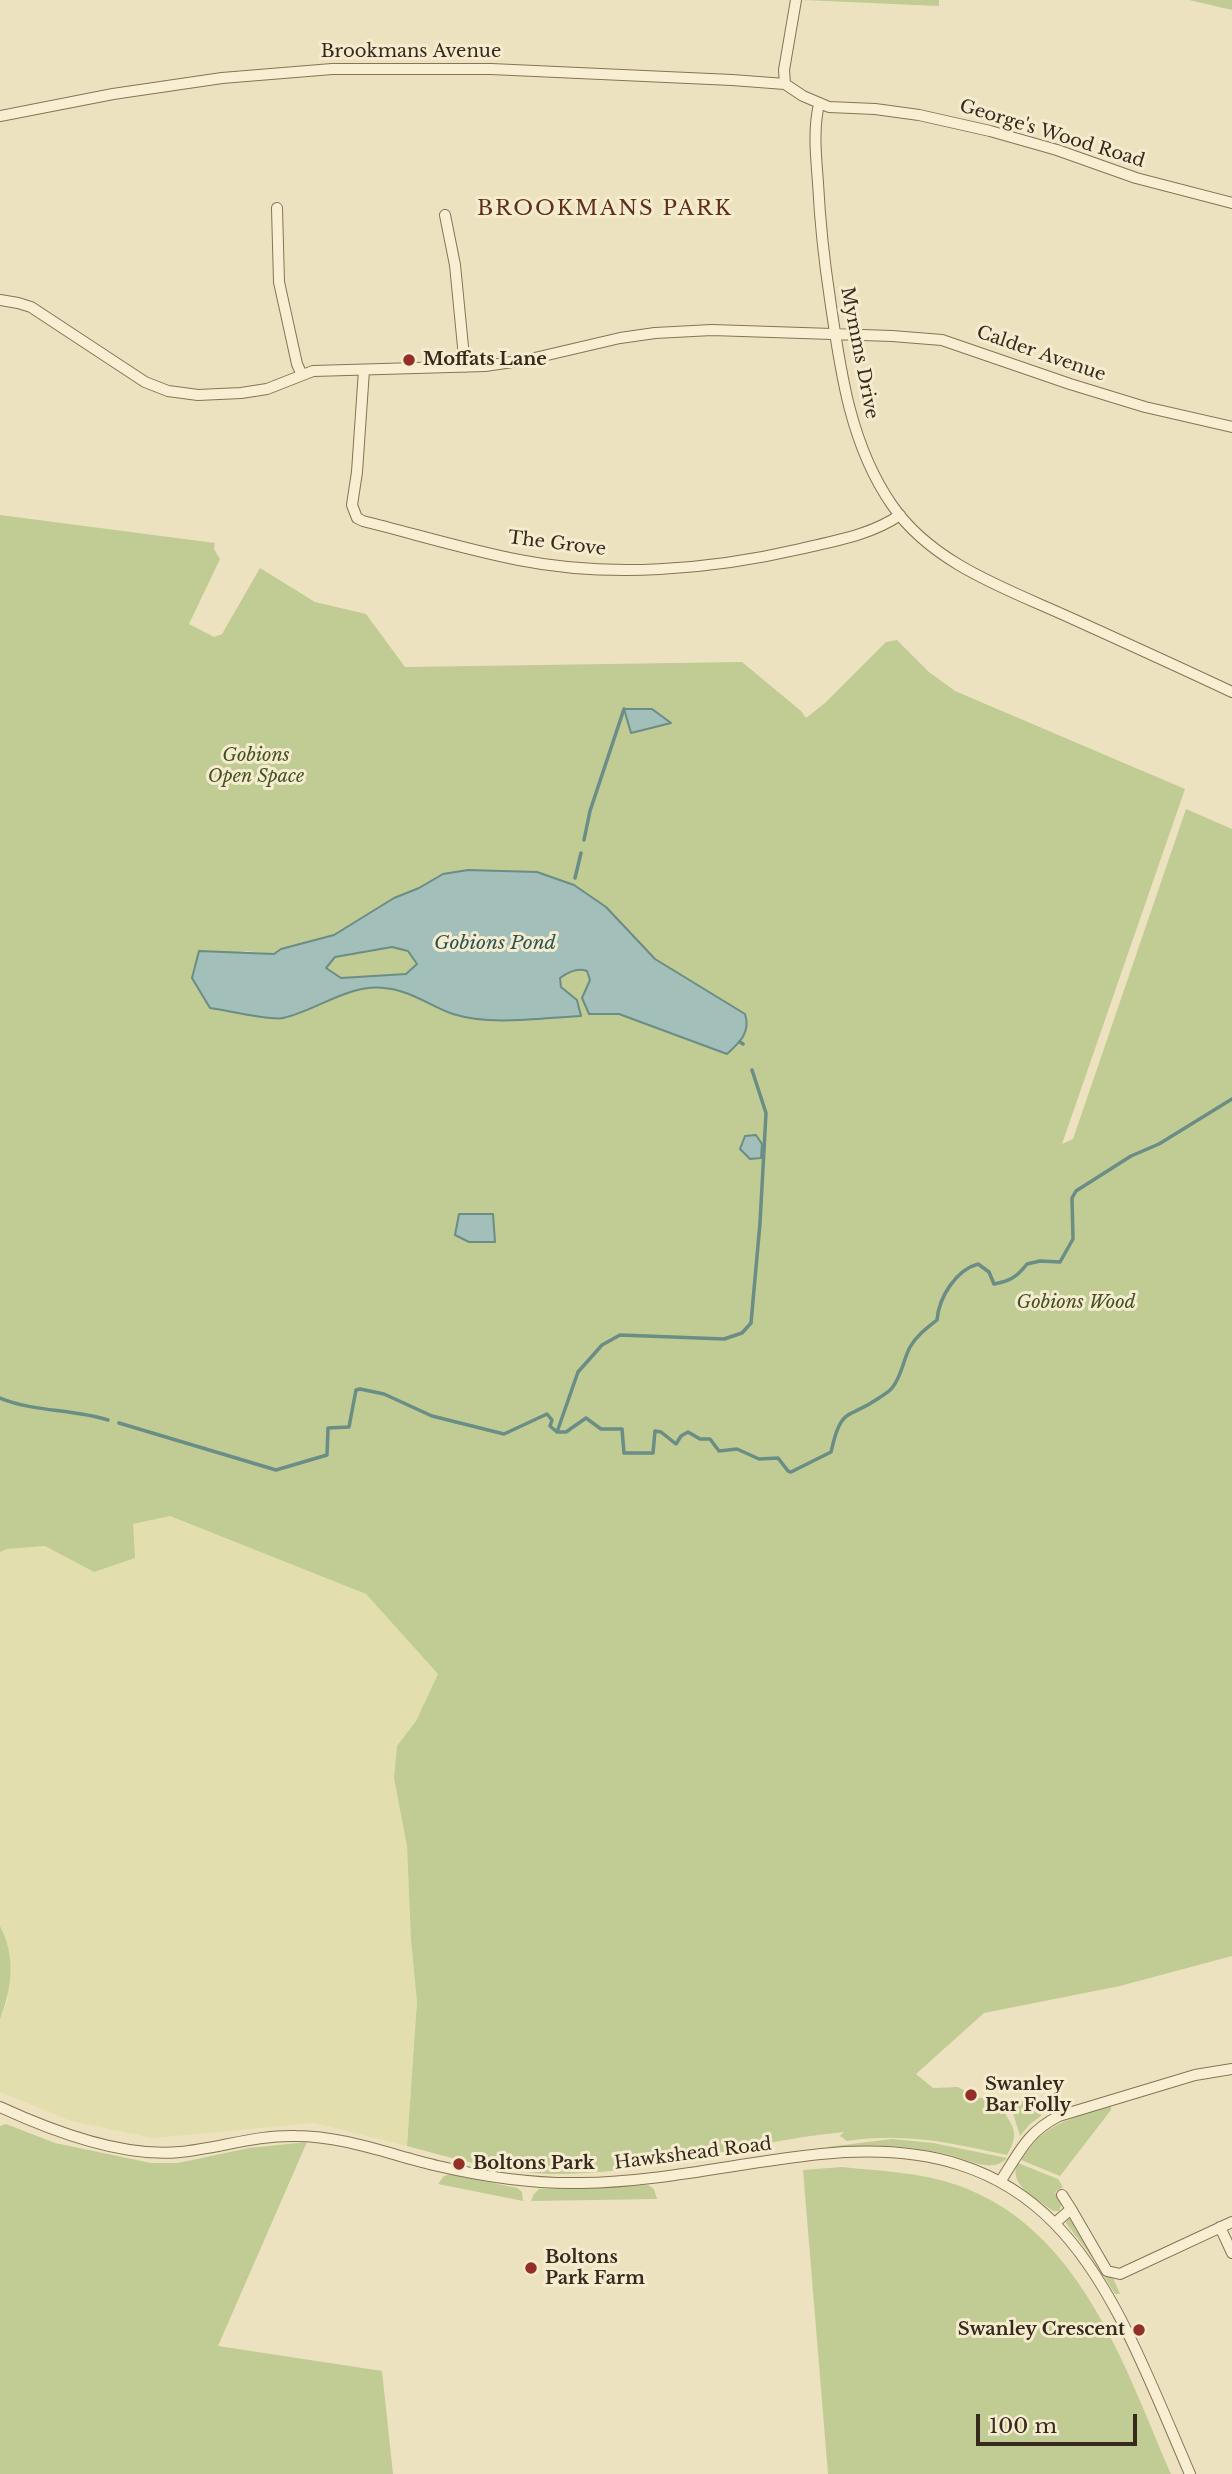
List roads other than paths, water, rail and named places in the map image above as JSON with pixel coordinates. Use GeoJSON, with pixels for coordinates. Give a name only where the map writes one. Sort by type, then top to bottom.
{"type":"FeatureCollection","features":[{"type":"Feature","properties":{"kind":"street"},"geometry":{"type":"LineString","coordinates":[[785,84],[784,70],[796,0]]}},
{"type":"Feature","properties":{"kind":"street","name":"Brookmans Avenue"},"geometry":{"type":"LineString","coordinates":[[0,116],[113,94],[222,78],[332,69],[503,69],[785,84],[819,104]]}},
{"type":"Feature","properties":{"kind":"street","name":"George's Wood Road"},"geometry":{"type":"LineString","coordinates":[[819,104],[919,115],[978,128],[1056,150],[1136,178],[1232,203]]}},
{"type":"Feature","properties":{"kind":"street","name":"Mymms Drive"},"geometry":{"type":"LineString","coordinates":[[819,104],[814,138],[822,236],[835,335],[847,399],[875,476],[900,515],[928,543],[971,572],[1232,692]]}},
{"type":"Feature","properties":{"kind":"street"},"geometry":{"type":"LineString","coordinates":[[276,208],[280,290],[301,373]]}},
{"type":"Feature","properties":{"kind":"street"},"geometry":{"type":"LineString","coordinates":[[444,215],[455,265],[465,367]]}},
{"type":"Feature","properties":{"kind":"street"},"geometry":{"type":"LineString","coordinates":[[0,300],[31,307],[131,374],[168,391],[198,395],[267,389],[313,370],[465,367],[526,360],[585,345],[655,333],[712,330],[835,335]]}},
{"type":"Feature","properties":{"kind":"street","name":"Calder Avenue"},"geometry":{"type":"LineString","coordinates":[[835,335],[942,340],[1145,407],[1232,427]]}},
{"type":"Feature","properties":{"kind":"street","name":"The Grove"},"geometry":{"type":"LineString","coordinates":[[364,370],[352,505],[357,518],[363,521],[518,560],[582,568],[633,569],[685,567],[777,554],[873,530],[900,515]]}},
{"type":"Feature","properties":{"kind":"street"},"geometry":{"type":"LineString","coordinates":[[1000,2182],[1025,2141],[1040,2125],[1059,2116],[1195,2075],[1232,2069]]}},
{"type":"Feature","properties":{"kind":"street","name":"Hawkshead Road"},"geometry":{"type":"LineString","coordinates":[[0,2107],[67,2134],[125,2148],[169,2153],[252,2139],[316,2137],[365,2146],[436,2166],[498,2179],[529,2182],[583,2183],[659,2178],[822,2154],[874,2152],[914,2154],[947,2160],[975,2169],[1023,2196],[1055,2223],[1080,2251],[1118,2313],[1190,2474]]}},
{"type":"Feature","properties":{"kind":"street"},"geometry":{"type":"LineString","coordinates":[[1062,2195],[1107,2271],[1114,2274],[1120,2274],[1232,2222]]}},
{"type":"Feature","properties":{"kind":"street"},"geometry":{"type":"LineString","coordinates":[[1055,2223],[1071,2209]]}},
{"type":"Feature","properties":{"kind":"street"},"geometry":{"type":"LineString","coordinates":[[1220,2227],[1232,2253]]}},
{"type":"Feature","properties":{"kind":"water"},"geometry":{"type":"Polygon","coordinates":[[[624,709],[652,709],[671,723],[631,733],[624,709]]]}},
{"type":"Feature","properties":{"kind":"water","name":"Gobions Pond"},"geometry":{"type":"Polygon","coordinates":[[[468,870],[537,872],[574,885],[606,907],[655,959],[745,1014],[747,1026],[743,1036],[727,1054],[619,1014],[589,1014],[582,998],[590,980],[587,971],[583,970],[573,971],[560,978],[561,987],[577,1000],[581,1016],[516,1020],[468,1018],[444,1011],[403,992],[384,988],[358,990],[296,1014],[283,1018],[268,1018],[210,1008],[192,978],[199,951],[274,954],[281,949],[334,935],[394,898],[443,874],[468,870]],[[392,947],[335,957],[326,968],[341,978],[406,974],[417,964],[408,951],[392,947]]]}},
{"type":"Feature","properties":{"kind":"water"},"geometry":{"type":"Polygon","coordinates":[[[756,1135],[762,1144],[761,1158],[750,1159],[740,1149],[745,1136],[756,1135]]]}},
{"type":"Feature","properties":{"kind":"water"},"geometry":{"type":"Polygon","coordinates":[[[459,1214],[493,1214],[495,1242],[469,1242],[455,1235],[459,1214]]]}},
{"type":"Feature","properties":{"kind":"waterway"},"geometry":{"type":"LineString","coordinates":[[584,840],[590,811],[624,709]]}},
{"type":"Feature","properties":{"kind":"waterway"},"geometry":{"type":"LineString","coordinates":[[575,878],[581,853]]}},
{"type":"Feature","properties":{"kind":"waterway"},"geometry":{"type":"LineString","coordinates":[[557,1432],[578,1372],[602,1345],[620,1335],[724,1339],[742,1333],[751,1323],[766,1113],[752,1070]]}},
{"type":"Feature","properties":{"kind":"waterway"},"geometry":{"type":"LineString","coordinates":[[119,1423],[276,1470],[327,1455],[328,1428],[349,1427],[356,1390],[360,1389],[384,1394],[432,1416],[504,1434],[547,1414],[552,1420],[550,1426],[557,1432],[566,1432],[586,1418],[601,1429],[622,1429],[624,1453],[653,1453],[655,1431],[661,1432],[676,1444],[681,1436],[688,1432],[700,1439],[710,1439],[719,1451],[737,1449],[759,1459],[778,1458],[791,1472],[831,1452],[842,1420],[892,1388],[910,1347],[937,1320],[945,1294],[963,1272],[978,1264],[989,1272],[994,1284],[1013,1278],[1027,1264],[1040,1261],[1060,1262],[1073,1239],[1072,1198],[1076,1191],[1131,1156],[1159,1144],[1232,1099]]}},
{"type":"Feature","properties":{"kind":"waterway"},"geometry":{"type":"LineString","coordinates":[[0,1398],[26,1406],[108,1420]]}},
{"type":"Feature","properties":{"kind":"place","name":"Moffats Lane"},"geometry":{"type":"Point","coordinates":[409,360]}},
{"type":"Feature","properties":{"kind":"place","name":"Swanley Bar Folly"},"geometry":{"type":"Point","coordinates":[971,2095]}},
{"type":"Feature","properties":{"kind":"place","name":"Boltons Park"},"geometry":{"type":"Point","coordinates":[459,2164]}},
{"type":"Feature","properties":{"kind":"place","name":"Boltons Park Farm"},"geometry":{"type":"Point","coordinates":[531,2268]}},
{"type":"Feature","properties":{"kind":"place","name":"Swanley Crescent"},"geometry":{"type":"Point","coordinates":[1139,2330]}},
{"type":"Feature","properties":{"kind":"district","name":"BROOKMANS PARK"},"geometry":{"type":"Point","coordinates":[605,209]}},
{"type":"Feature","properties":{"kind":"park label","name":"Gobions Open Space"},"geometry":{"type":"Point","coordinates":[256,766]}},
{"type":"Feature","properties":{"kind":"park label","name":"Gobions Wood"},"geometry":{"type":"Point","coordinates":[1076,1303]}}]}
